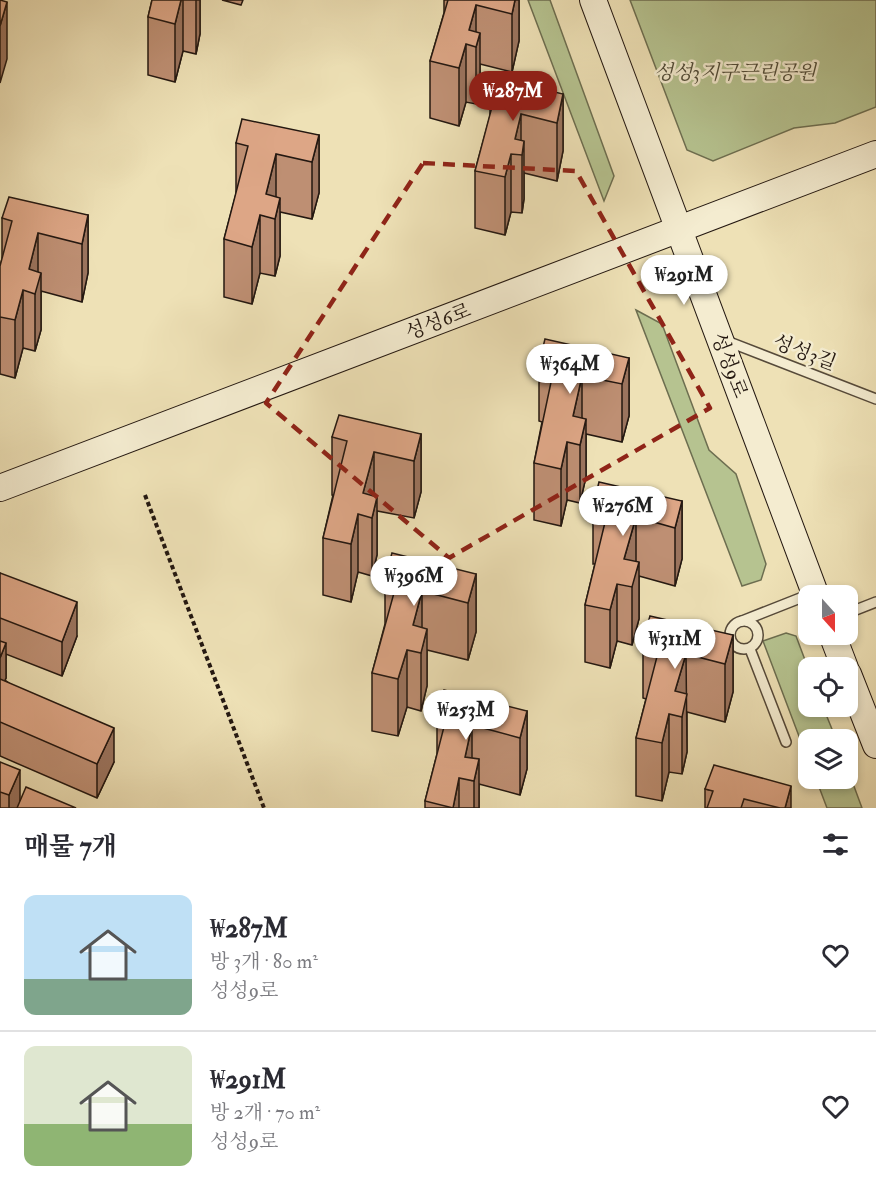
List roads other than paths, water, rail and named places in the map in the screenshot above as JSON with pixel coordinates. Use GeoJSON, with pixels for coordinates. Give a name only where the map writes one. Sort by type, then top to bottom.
{"type":"FeatureCollection","features":[{"type":"Feature","properties":{"kind":"street","name":"성성9로"},"geometry":{"type":"LineString","coordinates":[[593,0],[813,585]]}},
{"type":"Feature","properties":{"kind":"street","name":"성성6로"},"geometry":{"type":"LineString","coordinates":[[0,488],[876,153]]}},
{"type":"Feature","properties":{"kind":"street"},"geometry":{"type":"LineString","coordinates":[[858,699],[876,745]]}},
{"type":"Feature","properties":{"kind":"lane","name":"성성3길"},"geometry":{"type":"LineString","coordinates":[[721,339],[876,399]]}},
{"type":"Feature","properties":{"kind":"lane"},"geometry":{"type":"LineString","coordinates":[[740,621],[750,622],[757,629],[758,638],[750,649],[736,648],[730,641],[730,631],[736,623],[740,621],[798,600]]}},
{"type":"Feature","properties":{"kind":"lane"},"geometry":{"type":"LineString","coordinates":[[858,609],[876,602]]}},
{"type":"Feature","properties":{"kind":"lane"},"geometry":{"type":"LineString","coordinates":[[750,649],[786,742]]}},
{"type":"Feature","properties":{"kind":"park label","name":"성성3지구근린공원"},"geometry":{"type":"Point","coordinates":[735,72]}}]}
